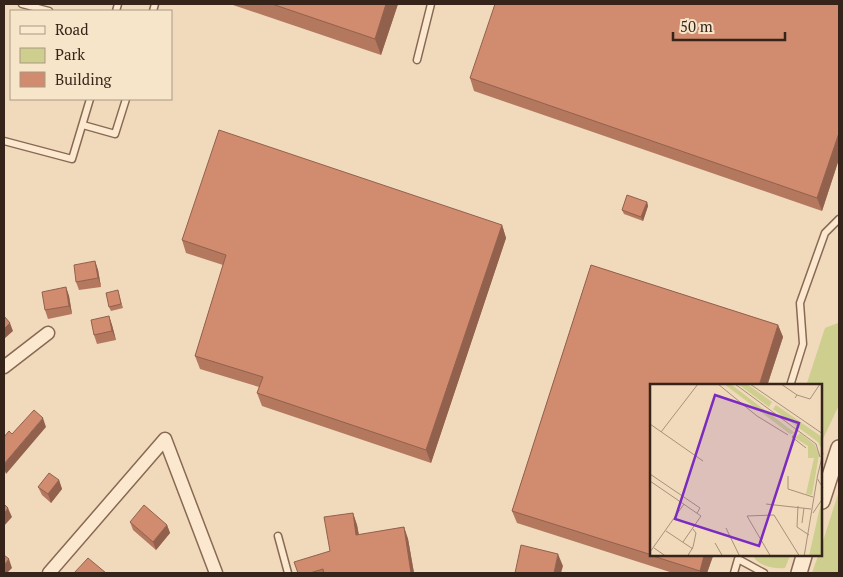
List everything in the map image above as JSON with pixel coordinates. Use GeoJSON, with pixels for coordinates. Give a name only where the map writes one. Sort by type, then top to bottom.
{"type":"FeatureCollection","features":[{"type":"Feature","properties":{"kind":"street"},"geometry":{"type":"LineString","coordinates":[[4,367],[48,333]]}},
{"type":"Feature","properties":{"kind":"street"},"geometry":{"type":"LineString","coordinates":[[49,573],[165,439],[216,573]]}},
{"type":"Feature","properties":{"kind":"street"},"geometry":{"type":"LineString","coordinates":[[823,499],[839,448]]}},
{"type":"Feature","properties":{"kind":"street"},"geometry":{"type":"LineString","coordinates":[[799,573],[804,557]]}},
{"type":"Feature","properties":{"kind":"lane"},"geometry":{"type":"LineString","coordinates":[[22,4],[45,10]]}},
{"type":"Feature","properties":{"kind":"lane"},"geometry":{"type":"LineString","coordinates":[[417,60],[431,4]]}},
{"type":"Feature","properties":{"kind":"lane"},"geometry":{"type":"LineString","coordinates":[[4,140],[72,159],[90,100]]}},
{"type":"Feature","properties":{"kind":"lane"},"geometry":{"type":"LineString","coordinates":[[83,125],[115,134],[126,100]]}},
{"type":"Feature","properties":{"kind":"lane"},"geometry":{"type":"LineString","coordinates":[[791,384],[803,344],[800,303],[825,233],[839,218]]}},
{"type":"Feature","properties":{"kind":"lane"},"geometry":{"type":"LineString","coordinates":[[278,536],[288,573]]}},
{"type":"Feature","properties":{"kind":"lane"},"geometry":{"type":"LineString","coordinates":[[734,573],[738,559],[764,573]]}},
{"type":"Feature","properties":{"kind":"green space"},"geometry":{"type":"Polygon","coordinates":[[[839,320],[839,405],[823,439],[823,384],[807,384],[825,328],[838,323],[839,320]]]}},
{"type":"Feature","properties":{"kind":"green space"},"geometry":{"type":"Polygon","coordinates":[[[839,491],[839,573],[812,573],[818,557],[823,557],[823,541],[839,491]]]}},
{"type":"Feature","properties":{"kind":"green space"},"geometry":{"type":"Polygon","coordinates":[[[754,557],[790,557],[785,568],[771,567],[754,557]]]}},
{"type":"Feature","properties":{"kind":"building"},"geometry":{"type":"Polygon","coordinates":[[[272,4],[386,4],[375,39],[272,4]]]}},
{"type":"Feature","properties":{"kind":"building"},"geometry":{"type":"Polygon","coordinates":[[[495,4],[839,4],[839,133],[817,198],[470,78],[495,4]]]}},
{"type":"Feature","properties":{"kind":"building"},"geometry":{"type":"Polygon","coordinates":[[[219,130],[502,225],[426,450],[257,393],[263,377],[195,356],[226,255],[182,240],[219,130]]]}},
{"type":"Feature","properties":{"kind":"building"},"geometry":{"type":"Polygon","coordinates":[[[627,195],[647,202],[641,217],[622,210],[627,195]]]}},
{"type":"Feature","properties":{"kind":"building"},"geometry":{"type":"Polygon","coordinates":[[[95,261],[98,278],[76,282],[74,265],[95,261]]]}},
{"type":"Feature","properties":{"kind":"building"},"geometry":{"type":"Polygon","coordinates":[[[591,265],[778,325],[760,384],[650,384],[650,554],[512,511],[591,265]]]}},
{"type":"Feature","properties":{"kind":"building"},"geometry":{"type":"Polygon","coordinates":[[[66,287],[69,306],[45,310],[42,292],[66,287]]]}},
{"type":"Feature","properties":{"kind":"building"},"geometry":{"type":"Polygon","coordinates":[[[118,290],[121,304],[109,307],[106,293],[118,290]]]}},
{"type":"Feature","properties":{"kind":"building"},"geometry":{"type":"Polygon","coordinates":[[[4,316],[10,323],[4,329],[4,316]]]}},
{"type":"Feature","properties":{"kind":"building"},"geometry":{"type":"Polygon","coordinates":[[[109,316],[112,331],[94,335],[91,320],[109,316]]]}},
{"type":"Feature","properties":{"kind":"building"},"geometry":{"type":"Polygon","coordinates":[[[34,410],[43,418],[4,464],[4,437],[9,431],[12,434],[34,410]]]}},
{"type":"Feature","properties":{"kind":"building"},"geometry":{"type":"Polygon","coordinates":[[[49,473],[59,480],[48,494],[38,487],[49,473]]]}},
{"type":"Feature","properties":{"kind":"building"},"geometry":{"type":"Polygon","coordinates":[[[4,504],[8,508],[4,514],[4,504]]]}},
{"type":"Feature","properties":{"kind":"building"},"geometry":{"type":"Polygon","coordinates":[[[144,505],[167,525],[153,542],[130,522],[144,505]]]}},
{"type":"Feature","properties":{"kind":"building"},"geometry":{"type":"Polygon","coordinates":[[[353,513],[356,535],[404,527],[411,573],[324,573],[323,569],[310,573],[298,573],[294,562],[330,551],[324,517],[353,513]]]}},
{"type":"Feature","properties":{"kind":"building"},"geometry":{"type":"Polygon","coordinates":[[[521,545],[558,554],[554,573],[515,573],[521,545]]]}},
{"type":"Feature","properties":{"kind":"building"},"geometry":{"type":"Polygon","coordinates":[[[4,555],[9,559],[4,565],[4,555]]]}},
{"type":"Feature","properties":{"kind":"building"},"geometry":{"type":"Polygon","coordinates":[[[656,557],[704,557],[700,571],[656,557]]]}},
{"type":"Feature","properties":{"kind":"building"},"geometry":{"type":"Polygon","coordinates":[[[88,558],[106,573],[74,573],[88,558]]]}}]}
